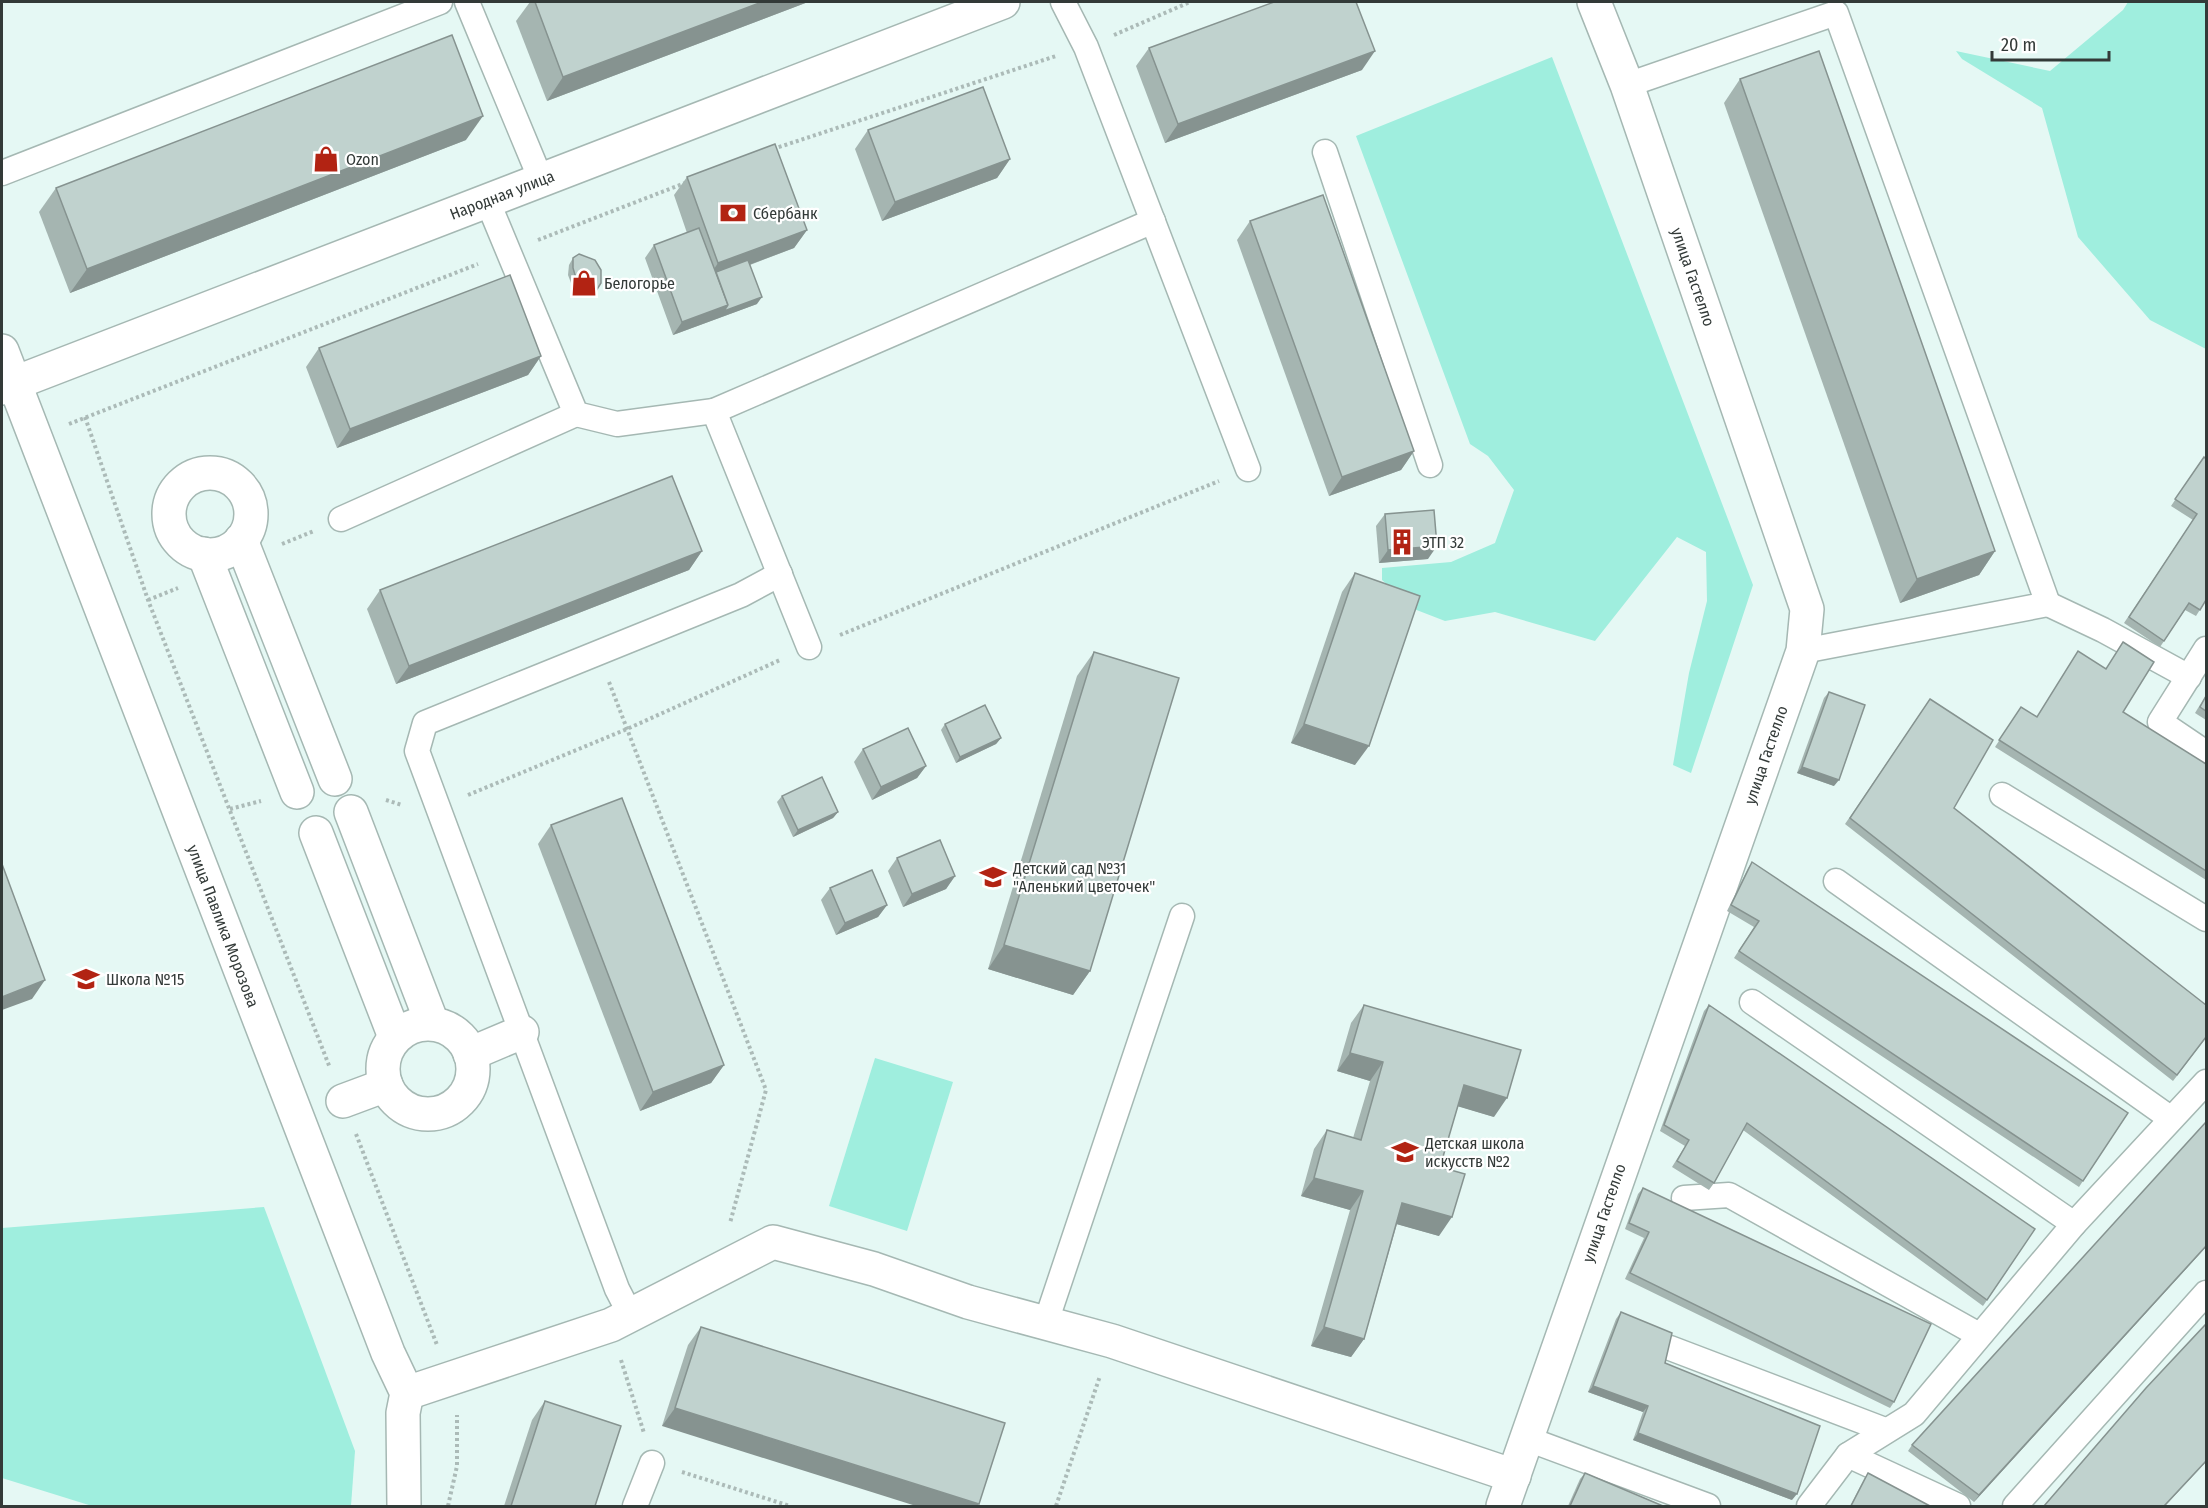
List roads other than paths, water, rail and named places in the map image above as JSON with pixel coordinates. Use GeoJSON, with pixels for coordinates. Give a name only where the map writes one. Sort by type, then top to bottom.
{"type":"FeatureCollection","features":[{"type":"Feature","properties":{"kind":"street","name":"Народная улица"},"geometry":{"type":"LineString","coordinates":[[8,385],[999,2]]}},
{"type":"Feature","properties":{"kind":"street","name":"улица Гастелло"},"geometry":{"type":"LineString","coordinates":[[1503,1506],[1803,651],[1807,609],[1627,85],[1594,2]]}},
{"type":"Feature","properties":{"kind":"street","name":"улица Павлика Морозова"},"geometry":{"type":"LineString","coordinates":[[2,351],[8,385],[35,437],[388,1353],[407,1393]]}},
{"type":"Feature","properties":{"kind":"street"},"geometry":{"type":"LineString","coordinates":[[198,474],[224,475],[236,481],[250,502],[249,528],[233,548],[221,553],[204,554],[184,546],[176,537],[170,525],[171,499],[177,488],[187,479],[198,474]]}},
{"type":"Feature","properties":{"kind":"street"},"geometry":{"type":"LineString","coordinates":[[241,540],[335,779],[347,790],[351,801],[351,812],[432,1023]]}},
{"type":"Feature","properties":{"kind":"street"},"geometry":{"type":"LineString","coordinates":[[204,554],[297,792],[294,809],[298,820],[305,828],[316,833],[327,834],[338,830],[351,812]]}},
{"type":"Feature","properties":{"kind":"street"},"geometry":{"type":"LineString","coordinates":[[297,792],[308,780],[318,776],[335,779]]}},
{"type":"Feature","properties":{"kind":"street"},"geometry":{"type":"LineString","coordinates":[[316,833],[395,1037]]}},
{"type":"Feature","properties":{"kind":"street"},"geometry":{"type":"LineString","coordinates":[[432,1023],[452,1030],[466,1044],[473,1063],[471,1083],[461,1101],[443,1112],[423,1115],[404,1108],[390,1094],[382,1075],[384,1054],[395,1037],[412,1026],[432,1023]]}},
{"type":"Feature","properties":{"kind":"street"},"geometry":{"type":"LineString","coordinates":[[470,1054],[522,1032]]}},
{"type":"Feature","properties":{"kind":"street"},"geometry":{"type":"LineString","coordinates":[[343,1101],[386,1085]]}},
{"type":"Feature","properties":{"kind":"street"},"geometry":{"type":"LineString","coordinates":[[404,1506],[403,1413],[407,1393],[621,1321],[773,1242],[874,1269],[968,1302],[1112,1341],[1514,1476]]}},
{"type":"Feature","properties":{"kind":"lane"},"geometry":{"type":"LineString","coordinates":[[2,173],[440,2]]}},
{"type":"Feature","properties":{"kind":"lane"},"geometry":{"type":"LineString","coordinates":[[467,2],[541,180]]}},
{"type":"Feature","properties":{"kind":"lane"},"geometry":{"type":"LineString","coordinates":[[1063,2],[1086,47],[1248,469]]}},
{"type":"Feature","properties":{"kind":"lane"},"geometry":{"type":"LineString","coordinates":[[1627,85],[1836,13],[2048,604]]}},
{"type":"Feature","properties":{"kind":"lane"},"geometry":{"type":"LineString","coordinates":[[1324,152],[1430,465]]}},
{"type":"Feature","properties":{"kind":"lane"},"geometry":{"type":"LineString","coordinates":[[488,200],[576,414]]}},
{"type":"Feature","properties":{"kind":"lane"},"geometry":{"type":"LineString","coordinates":[[341,519],[576,414],[617,424],[714,411],[1153,221]]}},
{"type":"Feature","properties":{"kind":"lane"},"geometry":{"type":"LineString","coordinates":[[714,411],[809,647]]}},
{"type":"Feature","properties":{"kind":"lane"},"geometry":{"type":"LineString","coordinates":[[621,1321],[617,1288],[417,751],[425,723],[741,595],[780,574]]}},
{"type":"Feature","properties":{"kind":"lane"},"geometry":{"type":"LineString","coordinates":[[1803,651],[2048,604],[2103,630],[2189,677]]}},
{"type":"Feature","properties":{"kind":"lane"},"geometry":{"type":"LineString","coordinates":[[2206,649],[2160,722],[2206,753]]}},
{"type":"Feature","properties":{"kind":"lane"},"geometry":{"type":"LineString","coordinates":[[2002,795],[2206,918]]}},
{"type":"Feature","properties":{"kind":"lane"},"geometry":{"type":"LineString","coordinates":[[1836,881],[2170,1118]]}},
{"type":"Feature","properties":{"kind":"lane"},"geometry":{"type":"LineString","coordinates":[[1046,1322],[1182,916]]}},
{"type":"Feature","properties":{"kind":"lane"},"geometry":{"type":"LineString","coordinates":[[1752,1002],[2074,1224]]}},
{"type":"Feature","properties":{"kind":"lane"},"geometry":{"type":"LineString","coordinates":[[1809,1506],[1848,1455],[1914,1414],[2074,1224],[2170,1118],[2206,1082]]}},
{"type":"Feature","properties":{"kind":"lane"},"geometry":{"type":"LineString","coordinates":[[1684,1198],[1729,1195],[1979,1335]]}},
{"type":"Feature","properties":{"kind":"lane"},"geometry":{"type":"LineString","coordinates":[[2015,1506],[2206,1293]]}},
{"type":"Feature","properties":{"kind":"lane"},"geometry":{"type":"LineString","coordinates":[[1670,1348],[1885,1430]]}},
{"type":"Feature","properties":{"kind":"lane"},"geometry":{"type":"LineString","coordinates":[[1525,1438],[1708,1506]]}},
{"type":"Feature","properties":{"kind":"lane"},"geometry":{"type":"LineString","coordinates":[[1848,1455],[1958,1506]]}},
{"type":"Feature","properties":{"kind":"lane"},"geometry":{"type":"LineString","coordinates":[[634,1506],[652,1462]]}},
{"type":"Feature","properties":{"kind":"place","name":"Ozon"},"geometry":{"type":"Point","coordinates":[326,159]}},
{"type":"Feature","properties":{"kind":"place","name":"Сбербанк"},"geometry":{"type":"Point","coordinates":[733,213]}},
{"type":"Feature","properties":{"kind":"place","name":"Белогорье"},"geometry":{"type":"Point","coordinates":[584,283]}},
{"type":"Feature","properties":{"kind":"place","name":"ЭТП 32"},"geometry":{"type":"Point","coordinates":[1402,542]}},
{"type":"Feature","properties":{"kind":"place","name":"Детский сад №31 \"Аленький цветочек\""},"geometry":{"type":"Point","coordinates":[993,877]}},
{"type":"Feature","properties":{"kind":"place","name":"Школа №15"},"geometry":{"type":"Point","coordinates":[86,979]}},
{"type":"Feature","properties":{"kind":"place","name":"Детская школа искусств №2"},"geometry":{"type":"Point","coordinates":[1405,1152]}}]}
